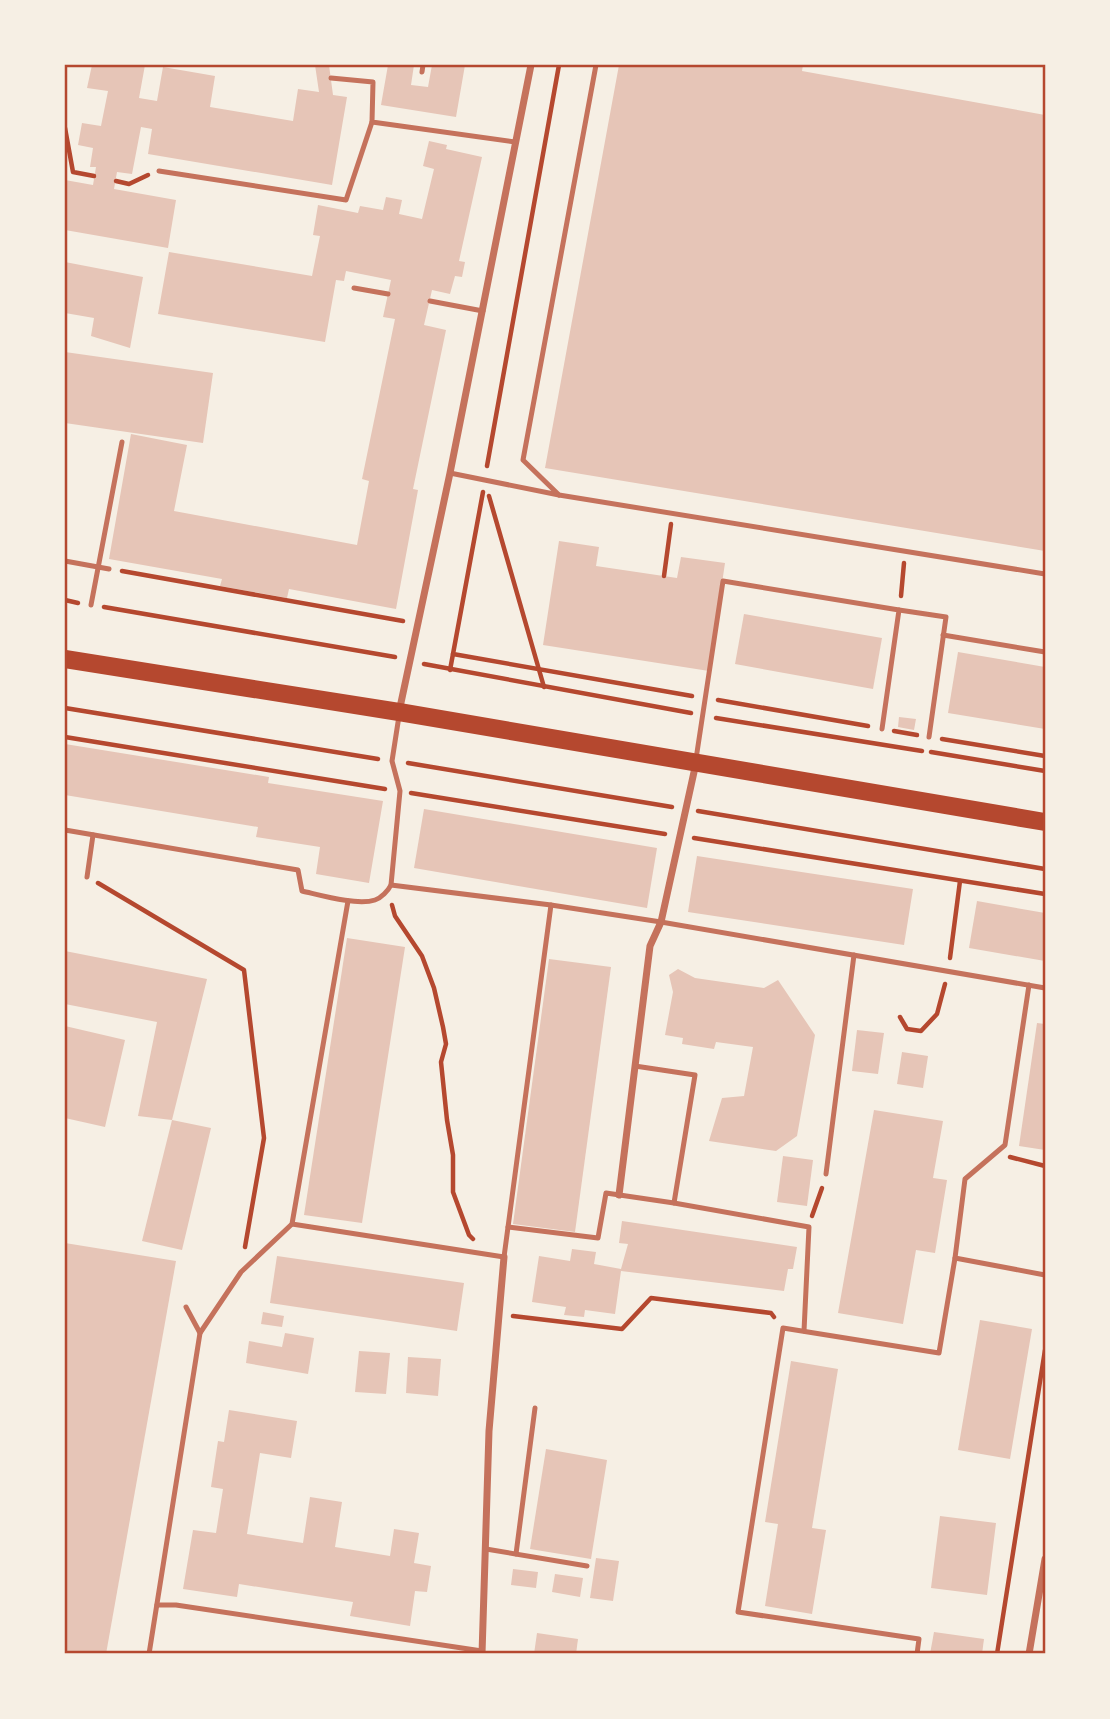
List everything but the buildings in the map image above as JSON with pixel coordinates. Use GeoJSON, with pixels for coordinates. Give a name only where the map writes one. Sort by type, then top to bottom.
{"type":"FeatureCollection","features":[{"type":"Feature","properties":{"kind":"main road"},"geometry":{"type":"LineString","coordinates":[[65,659],[399,712],[1045,822]]}},
{"type":"Feature","properties":{"kind":"street"},"geometry":{"type":"LineString","coordinates":[[399,712],[450,473],[531,65]]}},
{"type":"Feature","properties":{"kind":"street"},"geometry":{"type":"LineString","coordinates":[[619,1195],[650,946],[661,922],[696,762]]}},
{"type":"Feature","properties":{"kind":"street"},"geometry":{"type":"LineString","coordinates":[[482,1653],[489,1431],[504,1257]]}},
{"type":"Feature","properties":{"kind":"street"},"geometry":{"type":"LineString","coordinates":[[1029,1654],[1045,1559]]}},
{"type":"Feature","properties":{"kind":"lane"},"geometry":{"type":"LineString","coordinates":[[422,72],[423,65]]}},
{"type":"Feature","properties":{"kind":"lane"},"geometry":{"type":"LineString","coordinates":[[559,495],[523,460],[596,65]]}},
{"type":"Feature","properties":{"kind":"lane"},"geometry":{"type":"LineString","coordinates":[[159,171],[346,200],[372,122],[373,82],[331,78]]}},
{"type":"Feature","properties":{"kind":"lane"},"geometry":{"type":"LineString","coordinates":[[372,122],[515,142]]}},
{"type":"Feature","properties":{"kind":"lane"},"geometry":{"type":"LineString","coordinates":[[354,288],[388,294]]}},
{"type":"Feature","properties":{"kind":"lane"},"geometry":{"type":"LineString","coordinates":[[430,301],[483,311]]}},
{"type":"Feature","properties":{"kind":"lane"},"geometry":{"type":"LineString","coordinates":[[91,605],[122,442]]}},
{"type":"Feature","properties":{"kind":"lane"},"geometry":{"type":"LineString","coordinates":[[450,473],[559,495],[1045,574]]}},
{"type":"Feature","properties":{"kind":"lane"},"geometry":{"type":"LineString","coordinates":[[65,561],[109,569]]}},
{"type":"Feature","properties":{"kind":"lane"},"geometry":{"type":"LineString","coordinates":[[696,762],[723,580],[946,617],[929,737]]}},
{"type":"Feature","properties":{"kind":"lane"},"geometry":{"type":"LineString","coordinates":[[882,729],[899,610]]}},
{"type":"Feature","properties":{"kind":"lane"},"geometry":{"type":"LineString","coordinates":[[943,635],[1045,652]]}},
{"type":"Feature","properties":{"kind":"lane"},"geometry":{"type":"LineString","coordinates":[[65,830],[298,870],[302,891],[348,901],[375,900],[389,888],[400,791],[392,761],[399,712]]}},
{"type":"Feature","properties":{"kind":"lane"},"geometry":{"type":"LineString","coordinates":[[87,877],[93,835]]}},
{"type":"Feature","properties":{"kind":"lane"},"geometry":{"type":"LineString","coordinates":[[389,888],[551,905],[1045,988]]}},
{"type":"Feature","properties":{"kind":"lane"},"geometry":{"type":"LineString","coordinates":[[149,1654],[200,1333],[241,1272],[292,1224],[348,901]]}},
{"type":"Feature","properties":{"kind":"lane"},"geometry":{"type":"LineString","coordinates":[[292,1224],[504,1257],[551,905]]}},
{"type":"Feature","properties":{"kind":"lane"},"geometry":{"type":"LineString","coordinates":[[826,1174],[854,955]]}},
{"type":"Feature","properties":{"kind":"lane"},"geometry":{"type":"LineString","coordinates":[[917,1654],[919,1639],[738,1612],[783,1328],[939,1353],[965,1179],[1006,1145],[1029,985]]}},
{"type":"Feature","properties":{"kind":"lane"},"geometry":{"type":"LineString","coordinates":[[635,1066],[695,1075],[674,1203]]}},
{"type":"Feature","properties":{"kind":"lane"},"geometry":{"type":"LineString","coordinates":[[508,1227],[598,1238],[606,1193],[809,1227],[804,1331]]}},
{"type":"Feature","properties":{"kind":"lane"},"geometry":{"type":"LineString","coordinates":[[955,1258],[1045,1275]]}},
{"type":"Feature","properties":{"kind":"lane"},"geometry":{"type":"LineString","coordinates":[[186,1307],[200,1333]]}},
{"type":"Feature","properties":{"kind":"lane"},"geometry":{"type":"LineString","coordinates":[[516,1553],[535,1408]]}},
{"type":"Feature","properties":{"kind":"lane"},"geometry":{"type":"LineString","coordinates":[[486,1549],[587,1566]]}},
{"type":"Feature","properties":{"kind":"lane"},"geometry":{"type":"LineString","coordinates":[[157,1605],[176,1605],[482,1653]]}},
{"type":"Feature","properties":{"kind":"path"},"geometry":{"type":"LineString","coordinates":[[450,670],[559,65]]}},
{"type":"Feature","properties":{"kind":"path"},"geometry":{"type":"LineString","coordinates":[[65,128],[74,172],[94,176]]}},
{"type":"Feature","properties":{"kind":"path"},"geometry":{"type":"LineString","coordinates":[[116,181],[129,184],[159,171]]}},
{"type":"Feature","properties":{"kind":"path"},"geometry":{"type":"LineString","coordinates":[[485,481],[544,687]]}},
{"type":"Feature","properties":{"kind":"path"},"geometry":{"type":"LineString","coordinates":[[664,576],[670,532]]}},
{"type":"Feature","properties":{"kind":"path"},"geometry":{"type":"LineString","coordinates":[[109,569],[418,624]]}},
{"type":"Feature","properties":{"kind":"path"},"geometry":{"type":"LineString","coordinates":[[899,610],[904,571]]}},
{"type":"Feature","properties":{"kind":"path"},"geometry":{"type":"LineString","coordinates":[[65,600],[378,653],[450,670],[704,716],[1045,771]]}},
{"type":"Feature","properties":{"kind":"path"},"geometry":{"type":"LineString","coordinates":[[453,654],[1045,756]]}},
{"type":"Feature","properties":{"kind":"path"},"geometry":{"type":"LineString","coordinates":[[65,708],[1045,869]]}},
{"type":"Feature","properties":{"kind":"path"},"geometry":{"type":"LineString","coordinates":[[65,737],[1045,894]]}},
{"type":"Feature","properties":{"kind":"path"},"geometry":{"type":"LineString","coordinates":[[87,877],[244,970],[264,1138],[241,1272]]}},
{"type":"Feature","properties":{"kind":"path"},"geometry":{"type":"LineString","coordinates":[[389,888],[395,916],[422,956],[434,988],[446,1044],[441,1062],[453,1155],[453,1192],[469,1235],[487,1254]]}},
{"type":"Feature","properties":{"kind":"path"},"geometry":{"type":"LineString","coordinates":[[996,1153],[1045,1166]]}},
{"type":"Feature","properties":{"kind":"path"},"geometry":{"type":"LineString","coordinates":[[809,1227],[826,1174]]}},
{"type":"Feature","properties":{"kind":"path"},"geometry":{"type":"LineString","coordinates":[[498,1314],[622,1329],[651,1298],[771,1313],[783,1328]]}},
{"type":"Feature","properties":{"kind":"path"},"geometry":{"type":"LineString","coordinates":[[997,1654],[1045,1350]]}}]}
